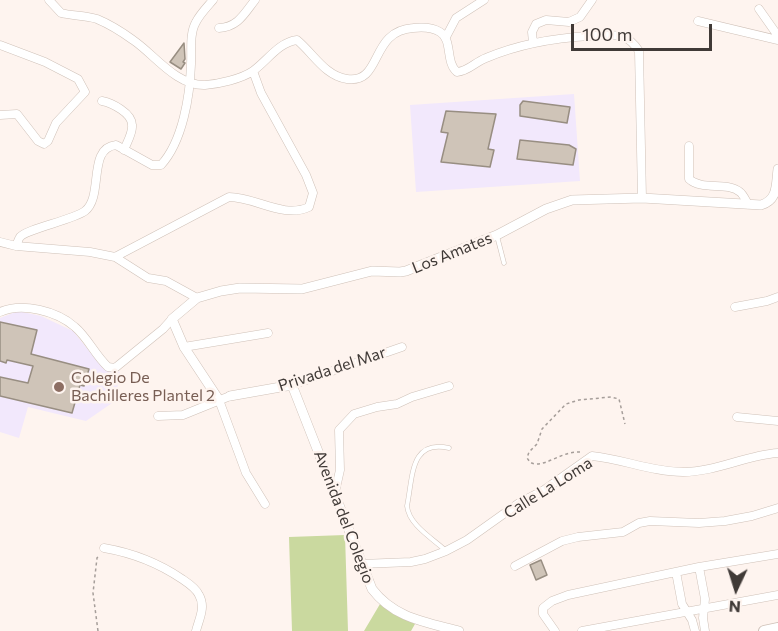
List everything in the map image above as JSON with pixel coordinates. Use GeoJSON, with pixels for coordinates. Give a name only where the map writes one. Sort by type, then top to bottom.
{"type":"FeatureCollection","features":[{"type":"Feature","properties":{"kind":"main road"},"geometry":{"type":"LineString","coordinates":[[764,631],[778,628]]}},
{"type":"Feature","properties":{"kind":"street"},"geometry":{"type":"LineString","coordinates":[[50,0],[61,13],[95,18],[132,39],[171,71],[191,83],[205,85],[231,80],[253,71],[289,41],[297,40],[309,49],[327,71],[346,79],[363,78],[371,70],[384,42],[404,28],[433,28],[446,37]]}},
{"type":"Feature","properties":{"kind":"street"},"geometry":{"type":"LineString","coordinates":[[16,246],[21,236],[26,233],[85,211],[93,198],[101,153],[110,145],[116,145],[152,165],[161,165],[167,159],[183,122],[191,83],[192,33],[195,23],[213,0]]}},
{"type":"Feature","properties":{"kind":"street"},"geometry":{"type":"LineString","coordinates":[[219,28],[237,24],[255,0]]}},
{"type":"Feature","properties":{"kind":"street"},"geometry":{"type":"LineString","coordinates":[[484,0],[456,18],[446,37],[452,67],[457,72],[465,71],[484,58],[533,43],[562,38],[606,35],[622,36],[633,42],[639,51],[642,198]]}},
{"type":"Feature","properties":{"kind":"street"},"geometry":{"type":"LineString","coordinates":[[533,43],[532,32],[536,24],[546,20],[569,22],[580,17],[592,0]]}},
{"type":"Feature","properties":{"kind":"street"},"geometry":{"type":"LineString","coordinates":[[759,9],[778,38]]}},
{"type":"Feature","properties":{"kind":"street"},"geometry":{"type":"LineString","coordinates":[[698,21],[778,38]]}},
{"type":"Feature","properties":{"kind":"street"},"geometry":{"type":"LineString","coordinates":[[0,45],[45,62],[78,80],[84,92],[56,123],[48,141],[44,144],[38,141],[17,114],[0,115]]}},
{"type":"Feature","properties":{"kind":"street"},"geometry":{"type":"LineString","coordinates":[[115,257],[229,197],[239,197],[281,210],[299,212],[309,207],[313,193],[261,93],[253,71]]}},
{"type":"Feature","properties":{"kind":"street"},"geometry":{"type":"LineString","coordinates":[[102,101],[116,105],[132,121],[133,127],[124,150]]}},
{"type":"Feature","properties":{"kind":"street"},"geometry":{"type":"LineString","coordinates":[[689,146],[689,179],[694,184],[741,192],[748,204]]}},
{"type":"Feature","properties":{"kind":"street","name":"Los Amates"},"geometry":{"type":"LineString","coordinates":[[0,312],[10,307],[22,307],[57,315],[75,327],[108,367],[115,368],[163,329],[196,298],[240,288],[302,289],[372,271],[400,272],[497,235],[546,209],[572,200],[642,198],[761,205],[769,203],[775,196],[778,169]]}},
{"type":"Feature","properties":{"kind":"street"},"geometry":{"type":"LineString","coordinates":[[0,242],[16,246],[90,252],[115,257],[148,278],[166,281],[196,298]]}},
{"type":"Feature","properties":{"kind":"street"},"geometry":{"type":"LineString","coordinates":[[735,307],[778,297]]}},
{"type":"Feature","properties":{"kind":"street"},"geometry":{"type":"LineString","coordinates":[[172,319],[184,347],[219,400],[246,473],[265,504]]}},
{"type":"Feature","properties":{"kind":"street"},"geometry":{"type":"LineString","coordinates":[[184,347],[268,333]]}},
{"type":"Feature","properties":{"kind":"street","name":"Privada del Mar"},"geometry":{"type":"LineString","coordinates":[[158,416],[183,415],[230,396],[292,386],[402,346]]}},
{"type":"Feature","properties":{"kind":"street","name":"Avenida del Colegio"},"geometry":{"type":"LineString","coordinates":[[292,386],[372,589],[382,602],[394,610],[414,619],[459,631]]}},
{"type":"Feature","properties":{"kind":"street"},"geometry":{"type":"LineString","coordinates":[[335,492],[340,470],[339,430],[354,414],[397,404],[449,386]]}},
{"type":"Feature","properties":{"kind":"street"},"geometry":{"type":"LineString","coordinates":[[737,417],[778,421]]}},
{"type":"Feature","properties":{"kind":"street","name":"Calle La Loma"},"geometry":{"type":"LineString","coordinates":[[361,564],[425,560],[446,551],[467,540],[519,503],[544,490],[592,456],[615,458],[658,470],[683,472],[706,470],[778,453]]}},
{"type":"Feature","properties":{"kind":"street"},"geometry":{"type":"LineString","coordinates":[[515,566],[562,541],[623,532],[639,523],[725,521],[778,508]]}},
{"type":"Feature","properties":{"kind":"street"},"geometry":{"type":"LineString","coordinates":[[104,548],[126,552],[162,565],[191,585],[199,595],[202,606],[196,631]]}},
{"type":"Feature","properties":{"kind":"street"},"geometry":{"type":"LineString","coordinates":[[555,631],[543,614],[543,608],[552,601],[568,595],[699,567],[778,554]]}},
{"type":"Feature","properties":{"kind":"street"},"geometry":{"type":"LineString","coordinates":[[699,567],[705,599],[703,609],[705,631]]}},
{"type":"Feature","properties":{"kind":"street"},"geometry":{"type":"LineString","coordinates":[[676,572],[682,604],[692,620],[695,631]]}},
{"type":"Feature","properties":{"kind":"street"},"geometry":{"type":"LineString","coordinates":[[582,631],[778,595]]}},
{"type":"Feature","properties":{"kind":"lane"},"geometry":{"type":"LineString","coordinates":[[497,235],[504,262]]}},
{"type":"Feature","properties":{"kind":"lane"},"geometry":{"type":"LineString","coordinates":[[446,551],[413,521],[407,506],[418,455],[428,447],[436,445],[449,448]]}},
{"type":"Feature","properties":{"kind":"path"},"geometry":{"type":"LineString","coordinates":[[592,456],[570,452],[536,464],[527,458],[529,452],[537,444],[542,429],[566,404],[579,400],[611,397],[619,399],[625,424]]}},
{"type":"Feature","properties":{"kind":"path"},"geometry":{"type":"LineString","coordinates":[[98,631],[93,593],[97,558],[104,548]]}},
{"type":"Feature","properties":{"kind":"shaded area"},"geometry":{"type":"Polygon","coordinates":[[[574,94],[580,181],[416,192],[410,105],[574,94]]]}},
{"type":"Feature","properties":{"kind":"shaded area","name":"Colegio De Bachilleres Plantel 2"},"geometry":{"type":"Polygon","coordinates":[[[18,311],[41,316],[73,331],[103,368],[120,372],[115,401],[86,421],[28,407],[19,438],[0,432],[0,318],[18,311]]]}},
{"type":"Feature","properties":{"kind":"green space"},"geometry":{"type":"Polygon","coordinates":[[[345,535],[348,631],[292,631],[289,537],[345,535]]]}},
{"type":"Feature","properties":{"kind":"green space"},"geometry":{"type":"Polygon","coordinates":[[[380,604],[415,624],[411,631],[364,631],[380,604]]]}},
{"type":"Feature","properties":{"kind":"building"},"geometry":{"type":"Polygon","coordinates":[[[184,43],[185,59],[183,62],[185,63],[181,69],[170,62],[184,43]]]}},
{"type":"Feature","properties":{"kind":"building"},"geometry":{"type":"Polygon","coordinates":[[[523,101],[570,107],[567,123],[520,116],[520,105],[523,101]]]}},
{"type":"Feature","properties":{"kind":"building"},"geometry":{"type":"Polygon","coordinates":[[[446,111],[496,114],[488,149],[494,150],[490,167],[441,162],[448,133],[441,132],[446,111]]]}},
{"type":"Feature","properties":{"kind":"building"},"geometry":{"type":"Polygon","coordinates":[[[520,140],[569,145],[576,149],[573,165],[517,159],[520,140]]]}},
{"type":"Feature","properties":{"kind":"building"},"geometry":{"type":"Polygon","coordinates":[[[0,322],[37,330],[31,354],[89,369],[84,386],[80,385],[72,413],[0,396],[0,377],[28,383],[33,366],[7,360],[6,363],[0,361],[0,322]]]}},
{"type":"Feature","properties":{"kind":"building"},"geometry":{"type":"Polygon","coordinates":[[[541,560],[547,575],[536,580],[530,565],[541,560]]]}},
{"type":"Feature","properties":{"kind":"place","name":"Colegio De Bachilleres Plantel 2"},"geometry":{"type":"Point","coordinates":[59,387]}}]}
